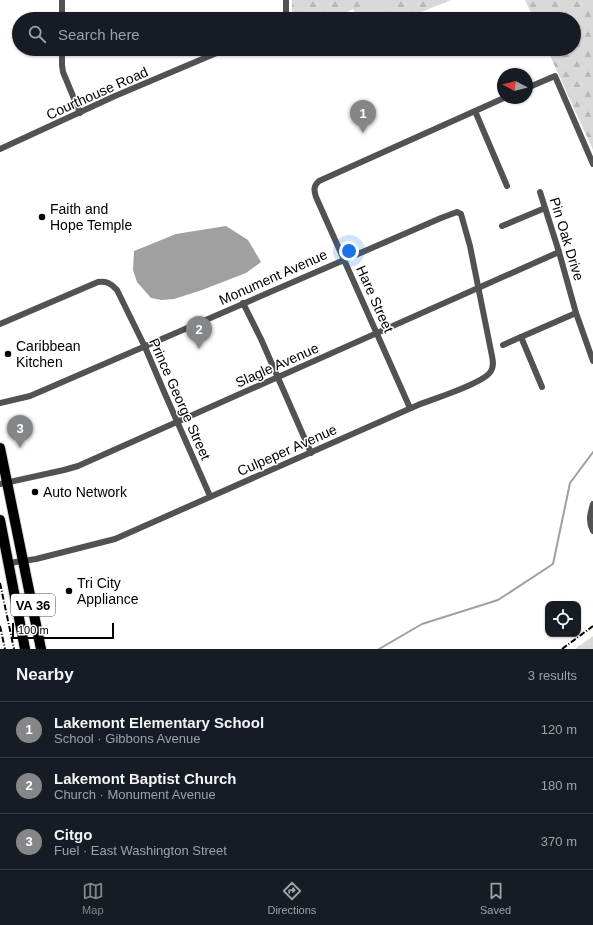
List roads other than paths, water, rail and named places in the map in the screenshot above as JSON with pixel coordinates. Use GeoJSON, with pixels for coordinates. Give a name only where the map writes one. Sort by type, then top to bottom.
{"type":"FeatureCollection","features":[{"type":"Feature","properties":{"kind":"highway","name":"VA 36"},"geometry":{"type":"LineString","coordinates":[[0,448],[4,483],[24,561],[42,649]]}},
{"type":"Feature","properties":{"kind":"highway","name":"VA 36"},"geometry":{"type":"LineString","coordinates":[[0,520],[25,649]]}},
{"type":"Feature","properties":{"kind":"street"},"geometry":{"type":"LineString","coordinates":[[62,0],[62,12]]}},
{"type":"Feature","properties":{"kind":"street"},"geometry":{"type":"LineString","coordinates":[[286,0],[286,12]]}},
{"type":"Feature","properties":{"kind":"street"},"geometry":{"type":"LineString","coordinates":[[62,56],[63,72],[80,113]]}},
{"type":"Feature","properties":{"kind":"street","name":"Courthouse Road"},"geometry":{"type":"LineString","coordinates":[[0,149],[210,56]]}},
{"type":"Feature","properties":{"kind":"street"},"geometry":{"type":"LineString","coordinates":[[533,85],[555,76],[593,164]]}},
{"type":"Feature","properties":{"kind":"street"},"geometry":{"type":"LineString","coordinates":[[497,101],[475,110],[507,186]]}},
{"type":"Feature","properties":{"kind":"street","name":"Hare Street"},"geometry":{"type":"LineString","coordinates":[[410,408],[316,197],[314,186],[319,181],[475,110]]}},
{"type":"Feature","properties":{"kind":"street","name":"Pin Oak Drive"},"geometry":{"type":"LineString","coordinates":[[540,192],[576,313],[593,361]]}},
{"type":"Feature","properties":{"kind":"street"},"geometry":{"type":"LineString","coordinates":[[502,226],[545,208]]}},
{"type":"Feature","properties":{"kind":"street","name":"Monument Avenue"},"geometry":{"type":"LineString","coordinates":[[0,403],[30,396],[344,259],[456,212],[461,214],[464,223],[478,289]]}},
{"type":"Feature","properties":{"kind":"street","name":"Slagle Avenue"},"geometry":{"type":"LineString","coordinates":[[4,483],[72,468],[559,252]]}},
{"type":"Feature","properties":{"kind":"street","name":"Prince George Street"},"geometry":{"type":"LineString","coordinates":[[0,324],[98,282],[108,283],[113,286],[117,290],[128,310],[210,496]]}},
{"type":"Feature","properties":{"kind":"street","name":"Culpeper Avenue"},"geometry":{"type":"LineString","coordinates":[[9,562],[24,561],[111,541],[410,408],[486,377],[492,370],[493,365],[478,289]]}},
{"type":"Feature","properties":{"kind":"street"},"geometry":{"type":"LineString","coordinates":[[244,303],[310,453]]}},
{"type":"Feature","properties":{"kind":"street"},"geometry":{"type":"LineString","coordinates":[[503,345],[576,313]]}},
{"type":"Feature","properties":{"kind":"street"},"geometry":{"type":"LineString","coordinates":[[521,337],[542,387]]}},
{"type":"Feature","properties":{"kind":"street"},"geometry":{"type":"LineString","coordinates":[[593,504],[589,523],[593,531]]}},
{"type":"Feature","properties":{"kind":"waterway"},"geometry":{"type":"LineString","coordinates":[[379,649],[422,624],[498,600],[553,564],[570,483],[593,452]]}},
{"type":"Feature","properties":{"kind":"railway"},"geometry":{"type":"LineString","coordinates":[[0,583],[14,649]]}},
{"type":"Feature","properties":{"kind":"railway"},"geometry":{"type":"LineString","coordinates":[[0,626],[5,649]]}},
{"type":"Feature","properties":{"kind":"railway"},"geometry":{"type":"LineString","coordinates":[[562,649],[593,626]]}},
{"type":"Feature","properties":{"kind":"place","name":"Lakemont Elementary School"},"geometry":{"type":"Point","coordinates":[363,133]}},
{"type":"Feature","properties":{"kind":"place","name":"Faith and Hope Temple"},"geometry":{"type":"Point","coordinates":[42,217]}},
{"type":"Feature","properties":{"kind":"place","name":"Lakemont Baptist Church"},"geometry":{"type":"Point","coordinates":[199,349]}},
{"type":"Feature","properties":{"kind":"place","name":"Caribbean Kitchen"},"geometry":{"type":"Point","coordinates":[8,354]}},
{"type":"Feature","properties":{"kind":"place","name":"Citgo"},"geometry":{"type":"Point","coordinates":[20,448]}},
{"type":"Feature","properties":{"kind":"place","name":"Auto Network"},"geometry":{"type":"Point","coordinates":[35,492]}},
{"type":"Feature","properties":{"kind":"place","name":"Tri City Appliance"},"geometry":{"type":"Point","coordinates":[69,591]}}]}
